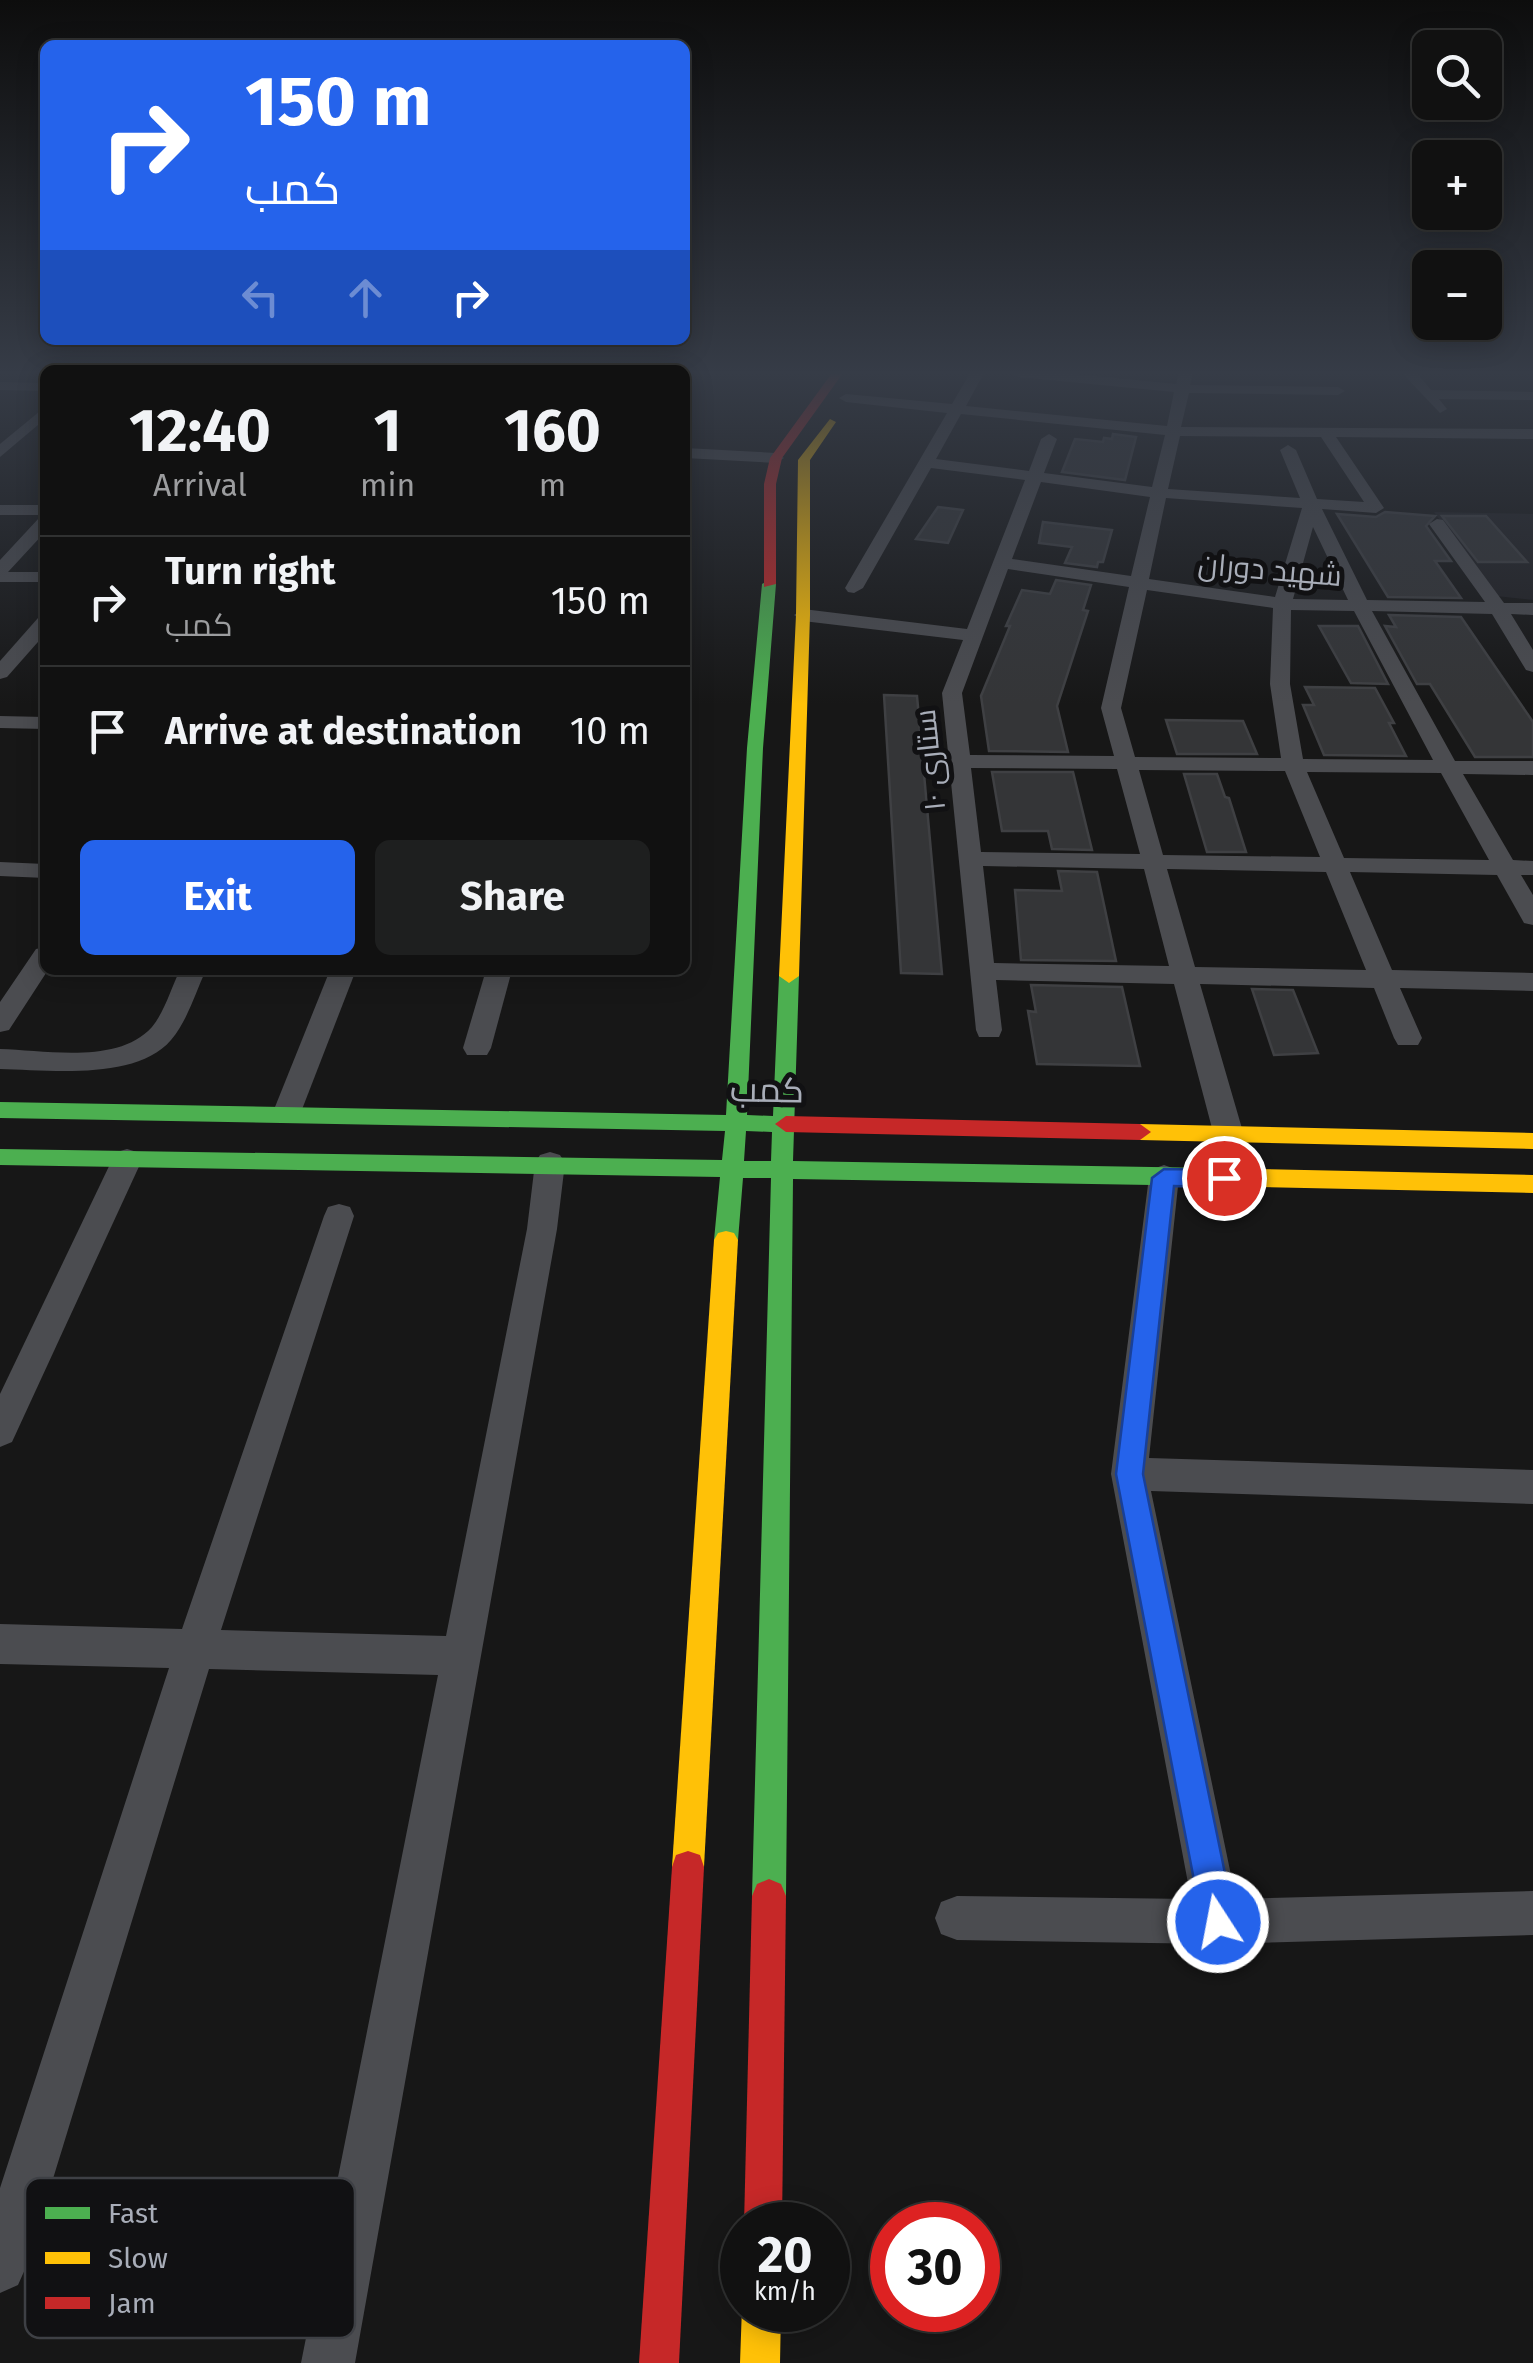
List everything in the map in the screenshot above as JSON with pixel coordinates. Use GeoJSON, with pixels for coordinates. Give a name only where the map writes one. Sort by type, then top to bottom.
{"type":"FeatureCollection","features":[{"type":"Feature","properties":{"kind":"street"},"geometry":{"type":"LineString","coordinates":[[658,2363],[756,748],[769,613],[770,483]]}},
{"type":"Feature","properties":{"kind":"street"},"geometry":{"type":"LineString","coordinates":[[762,2202],[782,1169],[803,615],[804,483]]}},
{"type":"Feature","properties":{"kind":"street"},"geometry":{"type":"LineString","coordinates":[[854,588],[912,483]]}},
{"type":"Feature","properties":{"kind":"street","name":"ستاری ۱۰"},"geometry":{"type":"LineString","coordinates":[[989,1030],[952,693],[1035,483]]}},
{"type":"Feature","properties":{"kind":"street"},"geometry":{"type":"LineString","coordinates":[[1085,483],[1310,506],[1376,508],[1360,483]]}},
{"type":"Feature","properties":{"kind":"street"},"geometry":{"type":"LineString","coordinates":[[1162,483],[1111,708],[1228,1132]]}},
{"type":"Feature","properties":{"kind":"street"},"geometry":{"type":"LineString","coordinates":[[1301,483],[1360,606],[1533,917]]}},
{"type":"Feature","properties":{"kind":"street"},"geometry":{"type":"LineString","coordinates":[[1310,506],[1282,604],[1280,684],[1293,765],[1408,1038]]}},
{"type":"Feature","properties":{"kind":"street"},"geometry":{"type":"LineString","coordinates":[[0,510],[40,510]]}},
{"type":"Feature","properties":{"kind":"street"},"geometry":{"type":"LineString","coordinates":[[1438,524],[1498,608],[1533,666]]}},
{"type":"Feature","properties":{"kind":"street"},"geometry":{"type":"LineString","coordinates":[[0,574],[40,528]]}},
{"type":"Feature","properties":{"kind":"street","name":"شهید دوران"},"geometry":{"type":"LineString","coordinates":[[1003,563],[1282,604],[1533,609]]}},
{"type":"Feature","properties":{"kind":"street"},"geometry":{"type":"LineString","coordinates":[[0,574],[40,577]]}},
{"type":"Feature","properties":{"kind":"street"},"geometry":{"type":"LineString","coordinates":[[803,615],[974,636]]}},
{"type":"Feature","properties":{"kind":"street"},"geometry":{"type":"LineString","coordinates":[[0,674],[40,628]]}},
{"type":"Feature","properties":{"kind":"street"},"geometry":{"type":"LineString","coordinates":[[0,722],[40,724]]}},
{"type":"Feature","properties":{"kind":"street"},"geometry":{"type":"LineString","coordinates":[[961,761],[1533,768]]}},
{"type":"Feature","properties":{"kind":"street"},"geometry":{"type":"LineString","coordinates":[[971,859],[1533,868]]}},
{"type":"Feature","properties":{"kind":"street"},"geometry":{"type":"LineString","coordinates":[[0,869],[40,872]]}},
{"type":"Feature","properties":{"kind":"street"},"geometry":{"type":"LineString","coordinates":[[0,1023],[40,963]]}},
{"type":"Feature","properties":{"kind":"street"},"geometry":{"type":"LineString","coordinates":[[982,971],[1533,982]]}},
{"type":"Feature","properties":{"kind":"street"},"geometry":{"type":"LineString","coordinates":[[0,1059],[102,1058],[127,1055],[148,1046],[162,1034],[191,975]]}},
{"type":"Feature","properties":{"kind":"street"},"geometry":{"type":"LineString","coordinates":[[287,1112],[341,975]]}},
{"type":"Feature","properties":{"kind":"street"},"geometry":{"type":"LineString","coordinates":[[477,1048],[498,975]]}},
{"type":"Feature","properties":{"kind":"street","name":"کمب"},"geometry":{"type":"LineString","coordinates":[[0,1110],[287,1112],[1533,1142]]}},
{"type":"Feature","properties":{"kind":"street"},"geometry":{"type":"LineString","coordinates":[[0,1157],[730,1166],[1533,1184]]}},
{"type":"Feature","properties":{"kind":"street"},"geometry":{"type":"LineString","coordinates":[[0,1431],[127,1160]]}},
{"type":"Feature","properties":{"kind":"street"},"geometry":{"type":"LineString","coordinates":[[355,2219],[542,1229],[550,1163]]}},
{"type":"Feature","properties":{"kind":"street"},"geometry":{"type":"LineString","coordinates":[[1164,1178],[1129,1474],[1218,1922]]}},
{"type":"Feature","properties":{"kind":"street"},"geometry":{"type":"LineString","coordinates":[[28,2178],[195,1648],[338,1216]]}},
{"type":"Feature","properties":{"kind":"street"},"geometry":{"type":"LineString","coordinates":[[1129,1474],[1533,1488]]}},
{"type":"Feature","properties":{"kind":"street"},"geometry":{"type":"LineString","coordinates":[[0,1644],[461,1656]]}},
{"type":"Feature","properties":{"kind":"street"},"geometry":{"type":"LineString","coordinates":[[957,1918],[1218,1922],[1533,1912]]}},
{"type":"Feature","properties":{"kind":"street"},"geometry":{"type":"LineString","coordinates":[[0,2268],[25,2189]]}},
{"type":"Feature","properties":{"kind":"street"},"geometry":{"type":"LineString","coordinates":[[760,2363],[761,2332]]}},
{"type":"Feature","properties":{"kind":"street"},"geometry":{"type":"LineString","coordinates":[[328,2363],[333,2338]]}},
{"type":"Feature","properties":{"kind":"shaded area"},"geometry":{"type":"Polygon","coordinates":[[[1434,512],[1533,514],[1533,600],[1496,596],[1434,512]]]}},
{"type":"Feature","properties":{"kind":"building"},"geometry":{"type":"Polygon","coordinates":[[[938,507],[963,510],[948,543],[916,539],[938,507]]]}},
{"type":"Feature","properties":{"kind":"building"},"geometry":{"type":"Polygon","coordinates":[[[1385,512],[1435,516],[1426,526],[1451,561],[1435,561],[1461,598],[1388,597],[1337,514],[1376,517],[1385,512]]]}},
{"type":"Feature","properties":{"kind":"building"},"geometry":{"type":"Polygon","coordinates":[[[1442,516],[1486,516],[1527,562],[1478,562],[1442,516]]]}},
{"type":"Feature","properties":{"kind":"building"},"geometry":{"type":"Polygon","coordinates":[[[1043,522],[1112,530],[1103,562],[1098,562],[1097,567],[1065,563],[1072,547],[1039,543],[1043,522]]]}},
{"type":"Feature","properties":{"kind":"building"},"geometry":{"type":"Polygon","coordinates":[[[1056,580],[1091,585],[1083,610],[1088,611],[1057,706],[1068,752],[989,751],[981,696],[1010,626],[1006,626],[1022,590],[1050,594],[1056,580]]]}},
{"type":"Feature","properties":{"kind":"building"},"geometry":{"type":"Polygon","coordinates":[[[1389,615],[1461,617],[1533,722],[1533,757],[1475,757],[1430,684],[1417,684],[1385,626],[1396,627],[1389,615]]]}},
{"type":"Feature","properties":{"kind":"building"},"geometry":{"type":"Polygon","coordinates":[[[1319,626],[1358,626],[1388,684],[1351,683],[1319,626]]]}},
{"type":"Feature","properties":{"kind":"building"},"geometry":{"type":"Polygon","coordinates":[[[1305,687],[1375,688],[1406,756],[1324,755],[1303,705],[1314,705],[1305,687]]]}},
{"type":"Feature","properties":{"kind":"building"},"geometry":{"type":"Polygon","coordinates":[[[884,695],[917,696],[942,974],[901,973],[884,695]]]}},
{"type":"Feature","properties":{"kind":"building"},"geometry":{"type":"Polygon","coordinates":[[[1166,720],[1243,721],[1257,754],[1177,754],[1166,720]]]}},
{"type":"Feature","properties":{"kind":"building"},"geometry":{"type":"Polygon","coordinates":[[[992,772],[1073,772],[1092,850],[1052,849],[1048,831],[1002,831],[992,772]]]}},
{"type":"Feature","properties":{"kind":"building"},"geometry":{"type":"Polygon","coordinates":[[[1184,774],[1217,774],[1246,852],[1207,852],[1184,774]]]}},
{"type":"Feature","properties":{"kind":"building"},"geometry":{"type":"Polygon","coordinates":[[[1058,871],[1097,872],[1116,961],[1021,960],[1015,890],[1062,891],[1058,871]]]}},
{"type":"Feature","properties":{"kind":"building"},"geometry":{"type":"Polygon","coordinates":[[[1031,985],[1122,987],[1140,1066],[1037,1064],[1028,1011],[1036,1012],[1031,985]]]}},
{"type":"Feature","properties":{"kind":"building"},"geometry":{"type":"Polygon","coordinates":[[[1252,989],[1293,990],[1318,1053],[1274,1055],[1252,989]]]}},
{"type":"Feature","properties":{"kind":"traffic: fast"},"geometry":{"type":"LineString","coordinates":[[726,1240],[736,1125],[755,748],[769,584]]}},
{"type":"Feature","properties":{"kind":"traffic: fast"},"geometry":{"type":"LineString","coordinates":[[769,1896],[789,976]]}},
{"type":"Feature","properties":{"kind":"traffic: fast"},"geometry":{"type":"LineString","coordinates":[[0,1110],[786,1124]]}},
{"type":"Feature","properties":{"kind":"traffic: fast"},"geometry":{"type":"LineString","coordinates":[[0,1157],[1212,1177]]}},
{"type":"Feature","properties":{"kind":"traffic: slow"},"geometry":{"type":"LineString","coordinates":[[789,976],[803,615],[804,483]]}},
{"type":"Feature","properties":{"kind":"traffic: slow"},"geometry":{"type":"LineString","coordinates":[[1140,1132],[1533,1141]]}},
{"type":"Feature","properties":{"kind":"traffic: slow"},"geometry":{"type":"LineString","coordinates":[[1212,1177],[1533,1184]]}},
{"type":"Feature","properties":{"kind":"traffic: slow"},"geometry":{"type":"LineString","coordinates":[[688,1867],[726,1240]]}},
{"type":"Feature","properties":{"kind":"traffic: slow"},"geometry":{"type":"LineString","coordinates":[[760,2363],[761,2332]]}},
{"type":"Feature","properties":{"kind":"traffic: jam"},"geometry":{"type":"LineString","coordinates":[[769,584],[770,483]]}},
{"type":"Feature","properties":{"kind":"traffic: jam"},"geometry":{"type":"LineString","coordinates":[[786,1124],[1140,1132]]}},
{"type":"Feature","properties":{"kind":"traffic: jam"},"geometry":{"type":"LineString","coordinates":[[659,2363],[688,1867]]}},
{"type":"Feature","properties":{"kind":"traffic: jam"},"geometry":{"type":"LineString","coordinates":[[763,2202],[769,1896]]}},
{"type":"Feature","properties":{"kind":"route"},"geometry":{"type":"LineString","coordinates":[[1218,1922],[1129,1474],[1164,1178],[1224,1178]]}}]}
